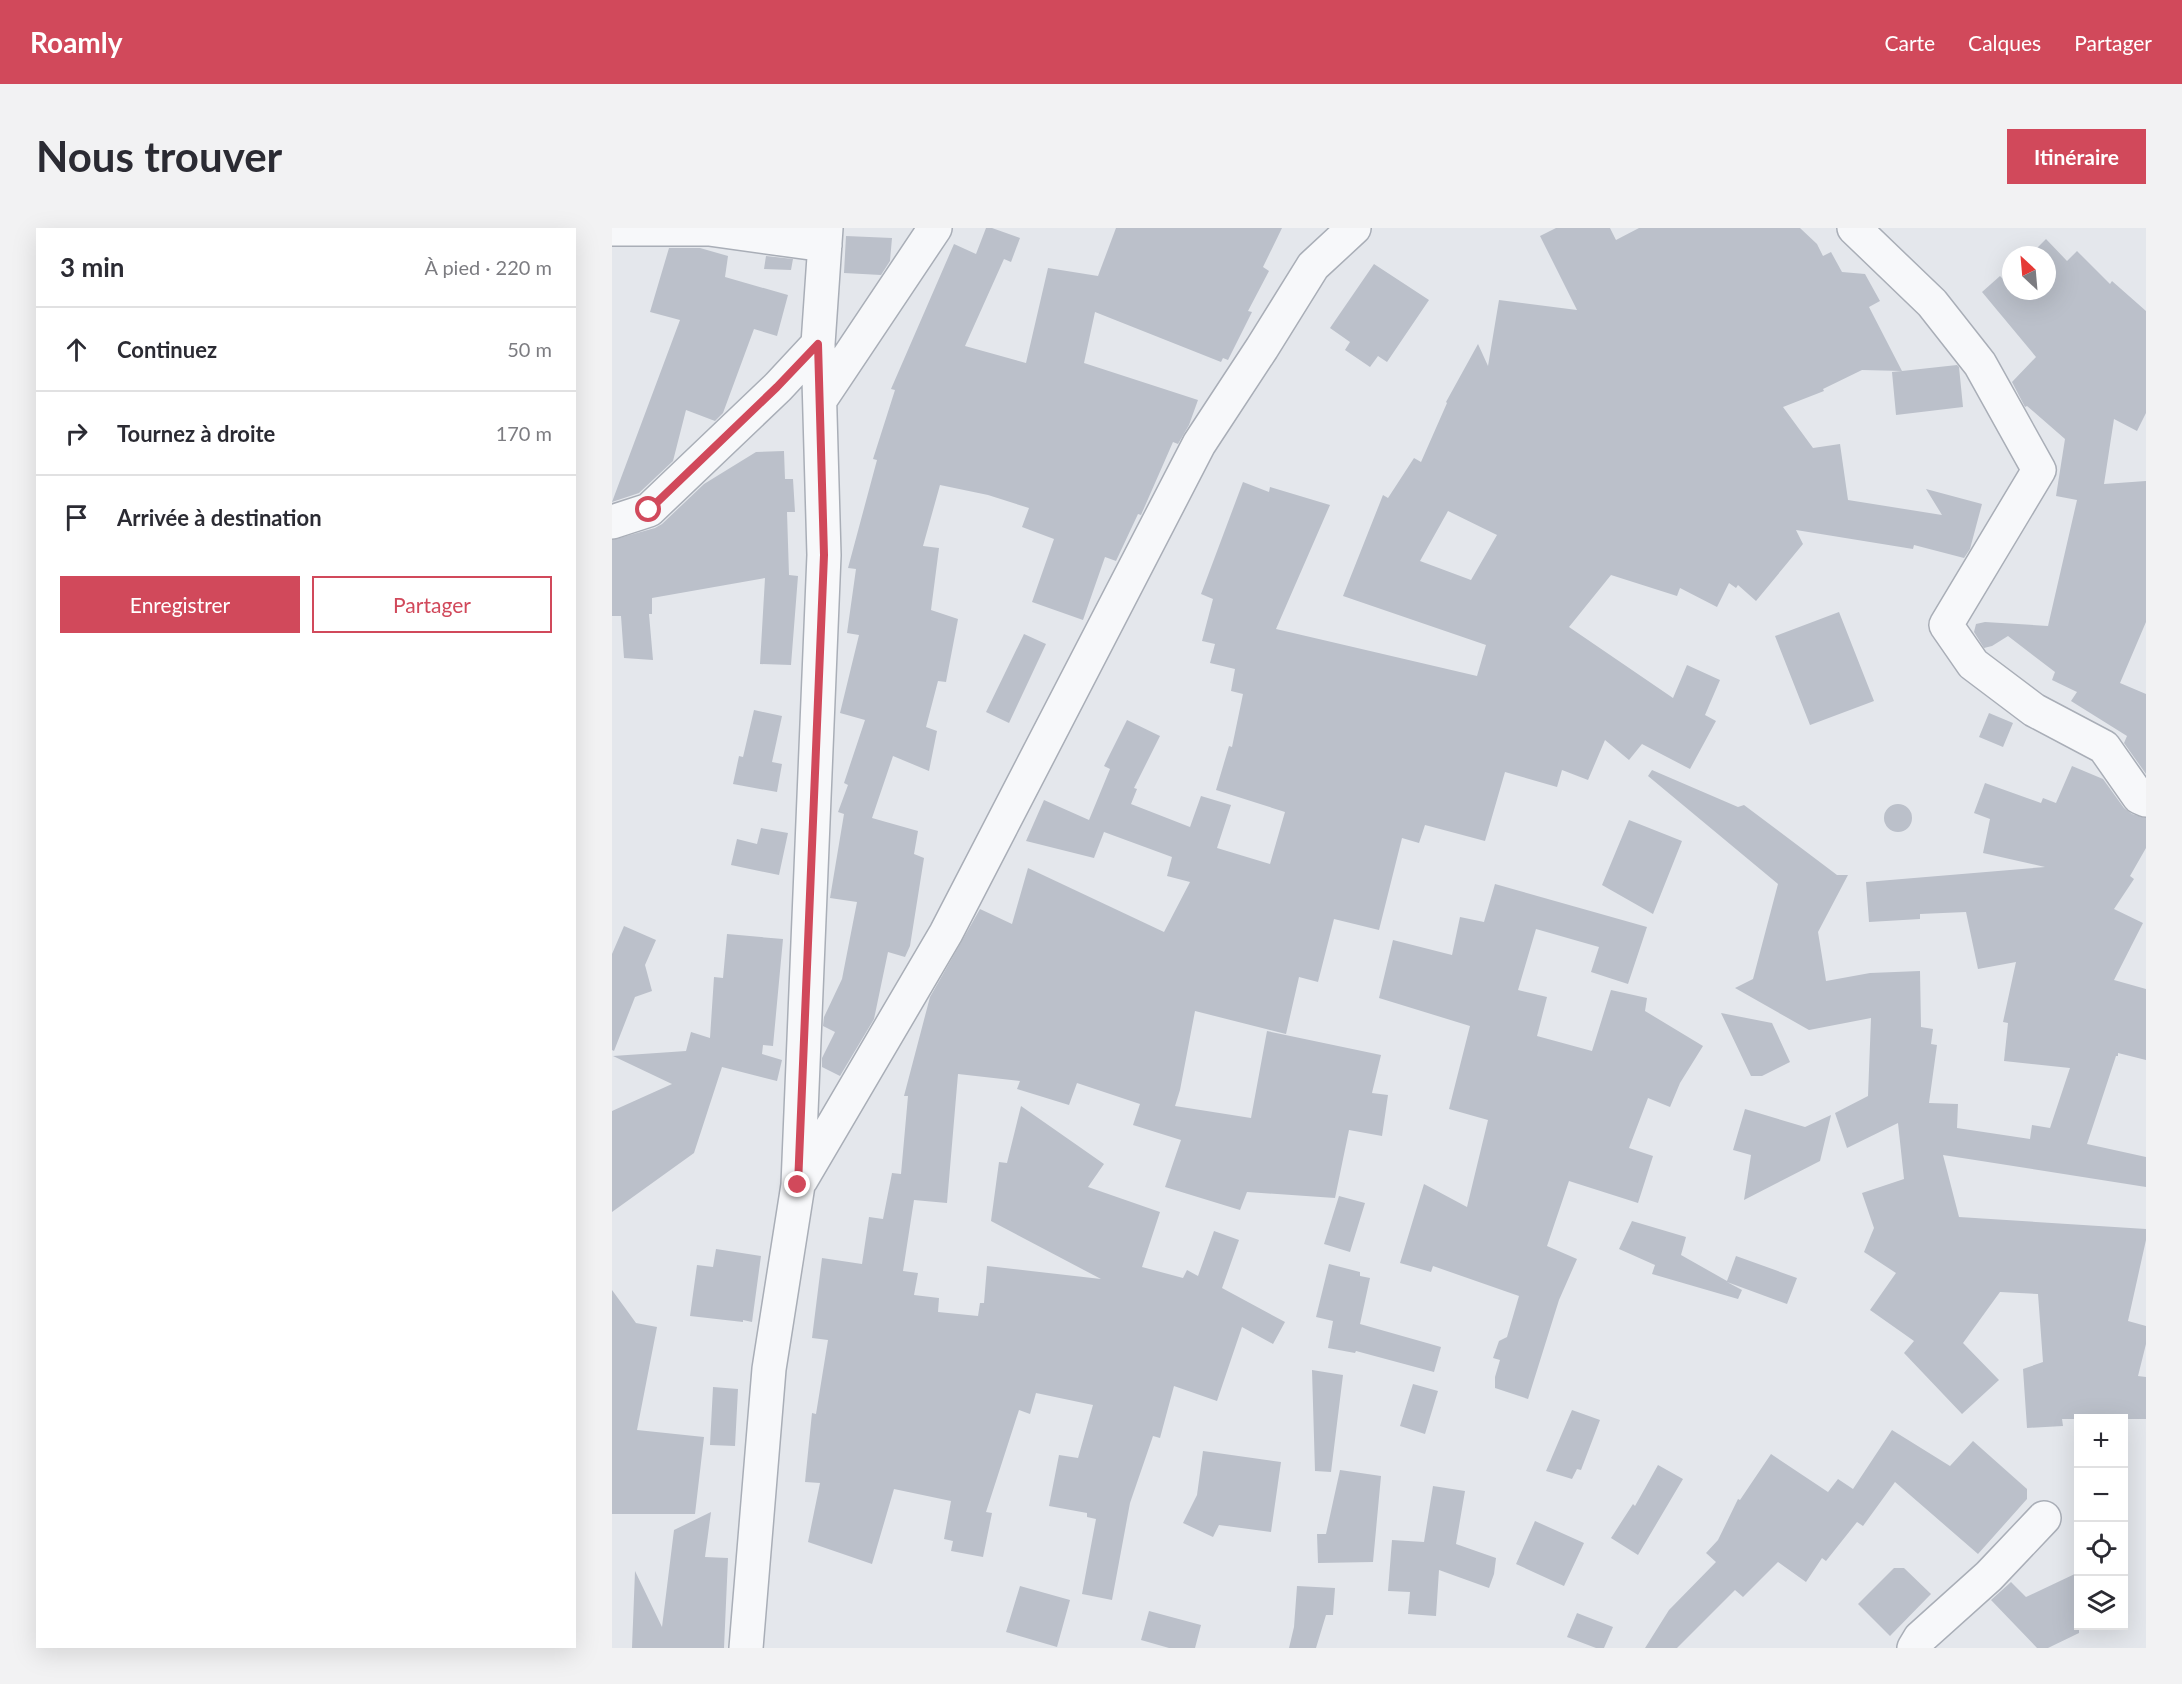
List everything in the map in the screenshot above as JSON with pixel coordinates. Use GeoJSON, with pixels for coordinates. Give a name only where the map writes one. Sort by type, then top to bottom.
{"type":"FeatureCollection","features":[{"type":"Feature","properties":{"kind":"street"},"geometry":{"type":"LineString","coordinates":[[820,400],[935,228]]}},
{"type":"Feature","properties":{"kind":"street"},"geometry":{"type":"LineString","coordinates":[[798,1185],[946,933],[1199,444],[1313,266],[1354,228]]}},
{"type":"Feature","properties":{"kind":"street"},"geometry":{"type":"LineString","coordinates":[[1854,228],[1932,303],[1980,364],[2039,470],[1946,625],[1973,664],[2034,710],[2104,747],[2139,797],[2146,800]]}},
{"type":"Feature","properties":{"kind":"street"},"geometry":{"type":"LineString","coordinates":[[612,229],[709,229],[825,236],[818,344],[824,555],[798,1185],[769,1370],[746,1648]]}},
{"type":"Feature","properties":{"kind":"street"},"geometry":{"type":"LineString","coordinates":[[612,522],[649,510],[777,387],[818,344]]}},
{"type":"Feature","properties":{"kind":"street"},"geometry":{"type":"LineString","coordinates":[[1914,1648],[1920,1638],[1989,1576],[2044,1518]]}},
{"type":"Feature","properties":{"kind":"building"},"geometry":{"type":"Polygon","coordinates":[[[986,228],[1020,238],[1011,262],[1004,259],[965,346],[1026,363],[1048,268],[1098,276],[1116,228],[1282,228],[1263,267],[1269,271],[1248,311],[1252,312],[1228,360],[1223,358],[1221,362],[1095,312],[1084,363],[1198,400],[1189,425],[1178,444],[1173,442],[1141,515],[1138,514],[1116,561],[1105,557],[1083,620],[1032,602],[1054,539],[1022,527],[1029,508],[988,495],[940,485],[923,546],[939,548],[931,610],[958,619],[946,682],[938,681],[926,727],[937,731],[929,771],[893,756],[872,818],[918,831],[914,854],[924,858],[910,946],[905,957],[888,952],[874,1019],[840,1076],[822,1067],[822,1058],[835,1032],[823,1026],[824,1017],[842,979],[857,902],[830,898],[844,814],[838,812],[848,785],[844,783],[865,720],[840,713],[859,635],[847,633],[856,569],[848,568],[877,460],[873,459],[895,390],[891,389],[954,244],[976,254],[986,228]]]}},
{"type":"Feature","properties":{"kind":"building"},"geometry":{"type":"Polygon","coordinates":[[[1556,228],[1610,228],[1616,240],[1639,228],[1800,228],[1817,244],[1823,256],[1831,252],[1842,272],[1865,274],[1880,301],[1869,307],[1902,371],[1862,370],[1823,389],[1824,391],[1783,407],[1813,448],[1840,444],[1848,500],[1942,515],[1926,489],[1982,504],[1970,549],[1964,558],[1914,545],[1913,549],[1796,530],[1803,544],[1756,601],[1738,585],[1736,588],[1729,583],[1717,607],[1680,588],[1677,596],[1611,575],[1569,627],[1673,698],[1687,665],[1720,680],[1705,715],[1716,721],[1690,769],[1642,744],[1629,760],[1605,740],[1588,780],[1562,770],[1557,787],[1505,772],[1485,841],[1425,825],[1419,843],[1402,838],[1379,930],[1334,919],[1318,982],[1299,977],[1286,1034],[1195,1011],[1175,1106],[1251,1118],[1267,1031],[1381,1055],[1372,1093],[1388,1095],[1382,1136],[1349,1130],[1335,1198],[1247,1192],[1240,1210],[1165,1187],[1181,1140],[1133,1125],[1140,1104],[1077,1083],[1069,1105],[1017,1089],[1020,1081],[958,1074],[947,1203],[914,1200],[903,1271],[918,1273],[914,1295],[939,1298],[938,1312],[978,1316],[980,1303],[984,1303],[987,1266],[1101,1279],[991,1221],[999,1162],[1007,1163],[1021,1106],[1104,1164],[1088,1187],[1160,1212],[1142,1267],[1183,1278],[1187,1270],[1198,1276],[1214,1231],[1239,1240],[1222,1288],[1285,1322],[1273,1344],[1242,1327],[1217,1401],[1174,1386],[1160,1438],[1153,1436],[1130,1503],[1112,1600],[1082,1594],[1096,1519],[1087,1517],[1087,1513],[1049,1506],[1059,1455],[1078,1458],[1093,1405],[1036,1393],[1030,1414],[1019,1410],[986,1512],[992,1513],[983,1557],[951,1551],[953,1541],[944,1539],[951,1501],[894,1489],[872,1564],[808,1542],[820,1483],[805,1482],[812,1413],[816,1414],[828,1340],[812,1338],[822,1258],[862,1264],[869,1217],[883,1219],[892,1173],[901,1174],[908,1096],[904,1096],[930,997],[980,909],[1012,924],[1028,868],[1164,932],[1190,882],[1167,876],[1172,857],[1104,832],[1094,858],[1026,841],[1044,800],[1089,820],[1110,769],[1104,766],[1127,720],[1160,736],[1134,788],[1137,789],[1131,804],[1190,827],[1201,796],[1231,805],[1217,848],[1270,864],[1285,812],[1216,790],[1229,746],[1232,747],[1243,694],[1231,691],[1235,669],[1210,663],[1215,644],[1202,641],[1213,599],[1201,594],[1243,482],[1269,492],[1270,487],[1330,505],[1276,629],[1477,676],[1486,645],[1343,596],[1383,495],[1388,498],[1414,458],[1421,462],[1446,402],[1478,344],[1488,366],[1499,300],[1577,310],[1540,236],[1556,228]],[[1448,511],[1420,561],[1471,580],[1497,535],[1448,511]]]}},
{"type":"Feature","properties":{"kind":"building"},"geometry":{"type":"Polygon","coordinates":[[[846,236],[892,238],[890,261],[881,275],[844,273],[846,236]]]}},
{"type":"Feature","properties":{"kind":"building"},"geometry":{"type":"Polygon","coordinates":[[[2046,239],[2053,246],[2039,246],[2046,239]]]}},
{"type":"Feature","properties":{"kind":"building"},"geometry":{"type":"Polygon","coordinates":[[[669,248],[700,248],[728,256],[725,277],[788,295],[777,336],[754,329],[723,413],[715,421],[686,410],[673,461],[639,493],[612,502],[680,320],[650,312],[669,248]]]}},
{"type":"Feature","properties":{"kind":"building"},"geometry":{"type":"Polygon","coordinates":[[[2056,249],[2067,261],[2077,251],[2110,284],[2112,281],[2146,311],[2146,413],[2137,431],[2114,419],[2104,484],[2146,481],[2146,622],[2120,683],[2146,694],[2146,774],[2124,743],[2127,736],[2071,701],[2077,692],[2052,680],[2055,672],[2008,636],[1984,648],[1974,632],[1976,624],[1985,622],[2048,626],[2077,500],[2056,496],[2065,439],[2027,406],[2025,407],[2012,382],[2036,357],[1982,292],[2000,276],[2002,278],[2002,300],[2056,300],[2056,249]]]}},
{"type":"Feature","properties":{"kind":"building"},"geometry":{"type":"Polygon","coordinates":[[[766,256],[793,259],[791,270],[764,269],[766,256]]]}},
{"type":"Feature","properties":{"kind":"building"},"geometry":{"type":"Polygon","coordinates":[[[1374,264],[1429,300],[1387,362],[1378,356],[1370,367],[1345,350],[1350,342],[1330,328],[1374,264]]]}},
{"type":"Feature","properties":{"kind":"building"},"geometry":{"type":"Polygon","coordinates":[[[1957,365],[1963,407],[1896,415],[1892,372],[1957,365]]]}},
{"type":"Feature","properties":{"kind":"building"},"geometry":{"type":"Polygon","coordinates":[[[784,451],[785,479],[793,479],[795,512],[787,512],[789,575],[798,576],[791,665],[760,664],[765,578],[652,598],[652,614],[649,614],[653,660],[624,658],[621,616],[612,616],[612,540],[662,524],[704,484],[756,452],[784,451]]]}},
{"type":"Feature","properties":{"kind":"building"},"geometry":{"type":"Polygon","coordinates":[[[1839,612],[1874,701],[1810,725],[1775,636],[1839,612]]]}},
{"type":"Feature","properties":{"kind":"building"},"geometry":{"type":"Polygon","coordinates":[[[1024,634],[1046,644],[1009,723],[986,712],[1024,634]]]}},
{"type":"Feature","properties":{"kind":"building"},"geometry":{"type":"Polygon","coordinates":[[[754,710],[782,716],[772,762],[782,764],[777,792],[733,784],[739,756],[743,757],[754,710]]]}},
{"type":"Feature","properties":{"kind":"building"},"geometry":{"type":"Polygon","coordinates":[[[1989,713],[2013,723],[2003,747],[1979,737],[1989,713]]]}},
{"type":"Feature","properties":{"kind":"building"},"geometry":{"type":"Polygon","coordinates":[[[2072,766],[2103,779],[2124,808],[2132,814],[2146,818],[2146,848],[2130,876],[2134,879],[2114,909],[2143,923],[2114,980],[2146,989],[2146,1060],[2118,1053],[2087,1144],[2146,1157],[2146,1187],[1943,1155],[1959,1217],[2146,1229],[2146,1240],[2128,1321],[2146,1326],[2146,1344],[2138,1376],[2146,1377],[2146,1419],[2128,1419],[2128,1414],[2074,1414],[2074,1419],[2062,1419],[2063,1426],[2027,1428],[2023,1369],[2043,1362],[2038,1294],[2000,1292],[1963,1343],[1999,1380],[1962,1414],[1904,1353],[1914,1341],[1870,1310],[1896,1273],[1864,1252],[1874,1228],[1862,1193],[1904,1179],[1898,1123],[1847,1148],[1835,1113],[1868,1096],[1871,1018],[1809,1030],[1735,988],[1753,979],[1778,884],[1648,776],[1652,770],[1738,807],[1744,805],[1837,875],[1848,875],[1818,932],[1826,981],[1870,973],[1920,971],[1921,1027],[1933,1029],[1931,1044],[1937,1045],[1929,1103],[1958,1104],[1957,1128],[2030,1139],[2032,1125],[2050,1128],[2070,1068],[2004,1061],[2008,1023],[2003,1022],[2016,962],[1978,969],[1966,912],[1920,914],[1920,919],[1869,922],[1866,882],[2045,867],[1983,853],[1990,819],[1974,813],[1985,783],[2041,803],[2043,798],[2056,803],[2072,766]]]}},
{"type":"Feature","properties":{"kind":"building"},"geometry":{"type":"Polygon","coordinates":[[[1898,804],[1908,808],[1912,818],[1908,828],[1898,832],[1888,828],[1884,818],[1888,808],[1898,804]]]}},
{"type":"Feature","properties":{"kind":"building"},"geometry":{"type":"Polygon","coordinates":[[[1629,820],[1682,841],[1653,914],[1602,885],[1629,820]]]}},
{"type":"Feature","properties":{"kind":"building"},"geometry":{"type":"Polygon","coordinates":[[[761,828],[788,833],[779,875],[731,865],[737,839],[757,844],[761,828]]]}},
{"type":"Feature","properties":{"kind":"building"},"geometry":{"type":"Polygon","coordinates":[[[1495,884],[1647,927],[1628,984],[1591,972],[1599,947],[1536,929],[1518,990],[1547,997],[1537,1036],[1592,1051],[1611,990],[1647,998],[1645,1011],[1703,1046],[1680,1083],[1670,1107],[1648,1098],[1629,1148],[1653,1156],[1638,1203],[1569,1181],[1547,1246],[1577,1259],[1559,1300],[1528,1399],[1495,1388],[1495,1377],[1500,1360],[1493,1358],[1499,1341],[1507,1337],[1519,1296],[1433,1266],[1431,1272],[1400,1263],[1424,1184],[1467,1207],[1488,1120],[1449,1109],[1470,1026],[1379,998],[1393,940],[1452,955],[1460,917],[1484,922],[1495,884]]]}},
{"type":"Feature","properties":{"kind":"building"},"geometry":{"type":"Polygon","coordinates":[[[624,926],[656,940],[645,965],[652,991],[635,997],[614,1051],[612,1050],[612,954],[624,926]]]}},
{"type":"Feature","properties":{"kind":"building"},"geometry":{"type":"Polygon","coordinates":[[[727,934],[783,939],[773,1046],[763,1045],[762,1054],[782,1060],[777,1081],[722,1067],[694,1153],[612,1212],[612,1111],[672,1084],[613,1056],[686,1051],[691,1032],[710,1038],[714,977],[723,978],[727,934]]]}},
{"type":"Feature","properties":{"kind":"building"},"geometry":{"type":"Polygon","coordinates":[[[1721,1013],[1772,1023],[1790,1062],[1762,1076],[1751,1076],[1721,1013]]]}},
{"type":"Feature","properties":{"kind":"building"},"geometry":{"type":"Polygon","coordinates":[[[1745,1109],[1805,1127],[1831,1115],[1820,1161],[1744,1200],[1751,1155],[1733,1150],[1745,1109]]]}},
{"type":"Feature","properties":{"kind":"building"},"geometry":{"type":"Polygon","coordinates":[[[1339,1196],[1365,1203],[1350,1252],[1324,1244],[1339,1196]]]}},
{"type":"Feature","properties":{"kind":"building"},"geometry":{"type":"Polygon","coordinates":[[[1632,1221],[1686,1237],[1681,1255],[1727,1281],[1736,1256],[1797,1278],[1787,1304],[1727,1282],[1742,1290],[1738,1299],[1652,1274],[1655,1265],[1619,1249],[1632,1221]]]}},
{"type":"Feature","properties":{"kind":"building"},"geometry":{"type":"Polygon","coordinates":[[[716,1249],[761,1256],[752,1322],[690,1316],[697,1265],[713,1267],[716,1249]]]}},
{"type":"Feature","properties":{"kind":"building"},"geometry":{"type":"Polygon","coordinates":[[[1329,1264],[1360,1272],[1360,1276],[1370,1278],[1360,1324],[1441,1347],[1434,1372],[1356,1351],[1355,1353],[1328,1348],[1333,1321],[1316,1317],[1329,1264]]]}},
{"type":"Feature","properties":{"kind":"building"},"geometry":{"type":"Polygon","coordinates":[[[612,1290],[636,1323],[657,1327],[637,1430],[704,1437],[695,1514],[612,1514],[612,1290]]]}},
{"type":"Feature","properties":{"kind":"building"},"geometry":{"type":"Polygon","coordinates":[[[1312,1370],[1343,1375],[1331,1472],[1315,1471],[1312,1370]]]}},
{"type":"Feature","properties":{"kind":"building"},"geometry":{"type":"Polygon","coordinates":[[[1413,1384],[1438,1391],[1425,1434],[1400,1426],[1413,1384]]]}},
{"type":"Feature","properties":{"kind":"building"},"geometry":{"type":"Polygon","coordinates":[[[713,1387],[738,1389],[735,1446],[710,1445],[713,1387]]]}},
{"type":"Feature","properties":{"kind":"building"},"geometry":{"type":"Polygon","coordinates":[[[1572,1410],[1600,1420],[1581,1470],[1577,1469],[1572,1479],[1546,1471],[1572,1410]]]}},
{"type":"Feature","properties":{"kind":"building"},"geometry":{"type":"Polygon","coordinates":[[[1892,1430],[1950,1466],[1973,1441],[2027,1489],[2027,1499],[1978,1554],[1895,1482],[1863,1526],[1857,1522],[1826,1561],[1822,1558],[1806,1582],[1778,1562],[1743,1597],[1735,1590],[1677,1648],[1645,1648],[1669,1610],[1716,1562],[1706,1553],[1718,1540],[1738,1499],[1740,1500],[1771,1454],[1828,1492],[1838,1479],[1853,1489],[1892,1430]]]}},
{"type":"Feature","properties":{"kind":"building"},"geometry":{"type":"Polygon","coordinates":[[[1203,1451],[1281,1462],[1271,1532],[1219,1525],[1213,1537],[1183,1523],[1197,1495],[1203,1451]]]}},
{"type":"Feature","properties":{"kind":"building"},"geometry":{"type":"Polygon","coordinates":[[[1658,1465],[1683,1479],[1638,1555],[1611,1538],[1633,1504],[1635,1506],[1658,1465]]]}},
{"type":"Feature","properties":{"kind":"building"},"geometry":{"type":"Polygon","coordinates":[[[1340,1470],[1381,1476],[1373,1562],[1318,1563],[1317,1534],[1326,1534],[1340,1470]]]}},
{"type":"Feature","properties":{"kind":"building"},"geometry":{"type":"Polygon","coordinates":[[[1433,1486],[1465,1491],[1456,1544],[1496,1558],[1494,1574],[1489,1588],[1439,1570],[1436,1616],[1408,1614],[1410,1592],[1388,1591],[1392,1540],[1424,1542],[1433,1486]]]}},
{"type":"Feature","properties":{"kind":"building"},"geometry":{"type":"Polygon","coordinates":[[[711,1512],[705,1557],[728,1558],[724,1648],[632,1648],[635,1571],[662,1627],[674,1530],[711,1512]]]}},
{"type":"Feature","properties":{"kind":"building"},"geometry":{"type":"Polygon","coordinates":[[[1535,1521],[1584,1543],[1564,1586],[1516,1564],[1535,1521]]]}},
{"type":"Feature","properties":{"kind":"building"},"geometry":{"type":"Polygon","coordinates":[[[1894,1568],[1904,1568],[1931,1594],[1890,1636],[1858,1604],[1894,1568]]]}},
{"type":"Feature","properties":{"kind":"building"},"geometry":{"type":"Polygon","coordinates":[[[2074,1574],[2074,1630],[2079,1630],[2079,1633],[2048,1648],[2037,1648],[1991,1600],[2011,1582],[2026,1597],[2074,1574]]]}},
{"type":"Feature","properties":{"kind":"building"},"geometry":{"type":"Polygon","coordinates":[[[1020,1586],[1070,1600],[1057,1647],[1006,1632],[1020,1586]]]}},
{"type":"Feature","properties":{"kind":"building"},"geometry":{"type":"Polygon","coordinates":[[[1297,1586],[1335,1588],[1333,1615],[1326,1615],[1316,1648],[1289,1648],[1294,1627],[1297,1586]]]}},
{"type":"Feature","properties":{"kind":"building"},"geometry":{"type":"Polygon","coordinates":[[[1149,1611],[1201,1625],[1195,1648],[1169,1648],[1141,1640],[1149,1611]]]}},
{"type":"Feature","properties":{"kind":"building"},"geometry":{"type":"Polygon","coordinates":[[[1577,1613],[1613,1627],[1604,1648],[1596,1648],[1567,1637],[1577,1613]]]}},
{"type":"Feature","properties":{"kind":"route"},"geometry":{"type":"LineString","coordinates":[[649,510],[777,387],[818,344],[824,555],[798,1185]]}}]}
